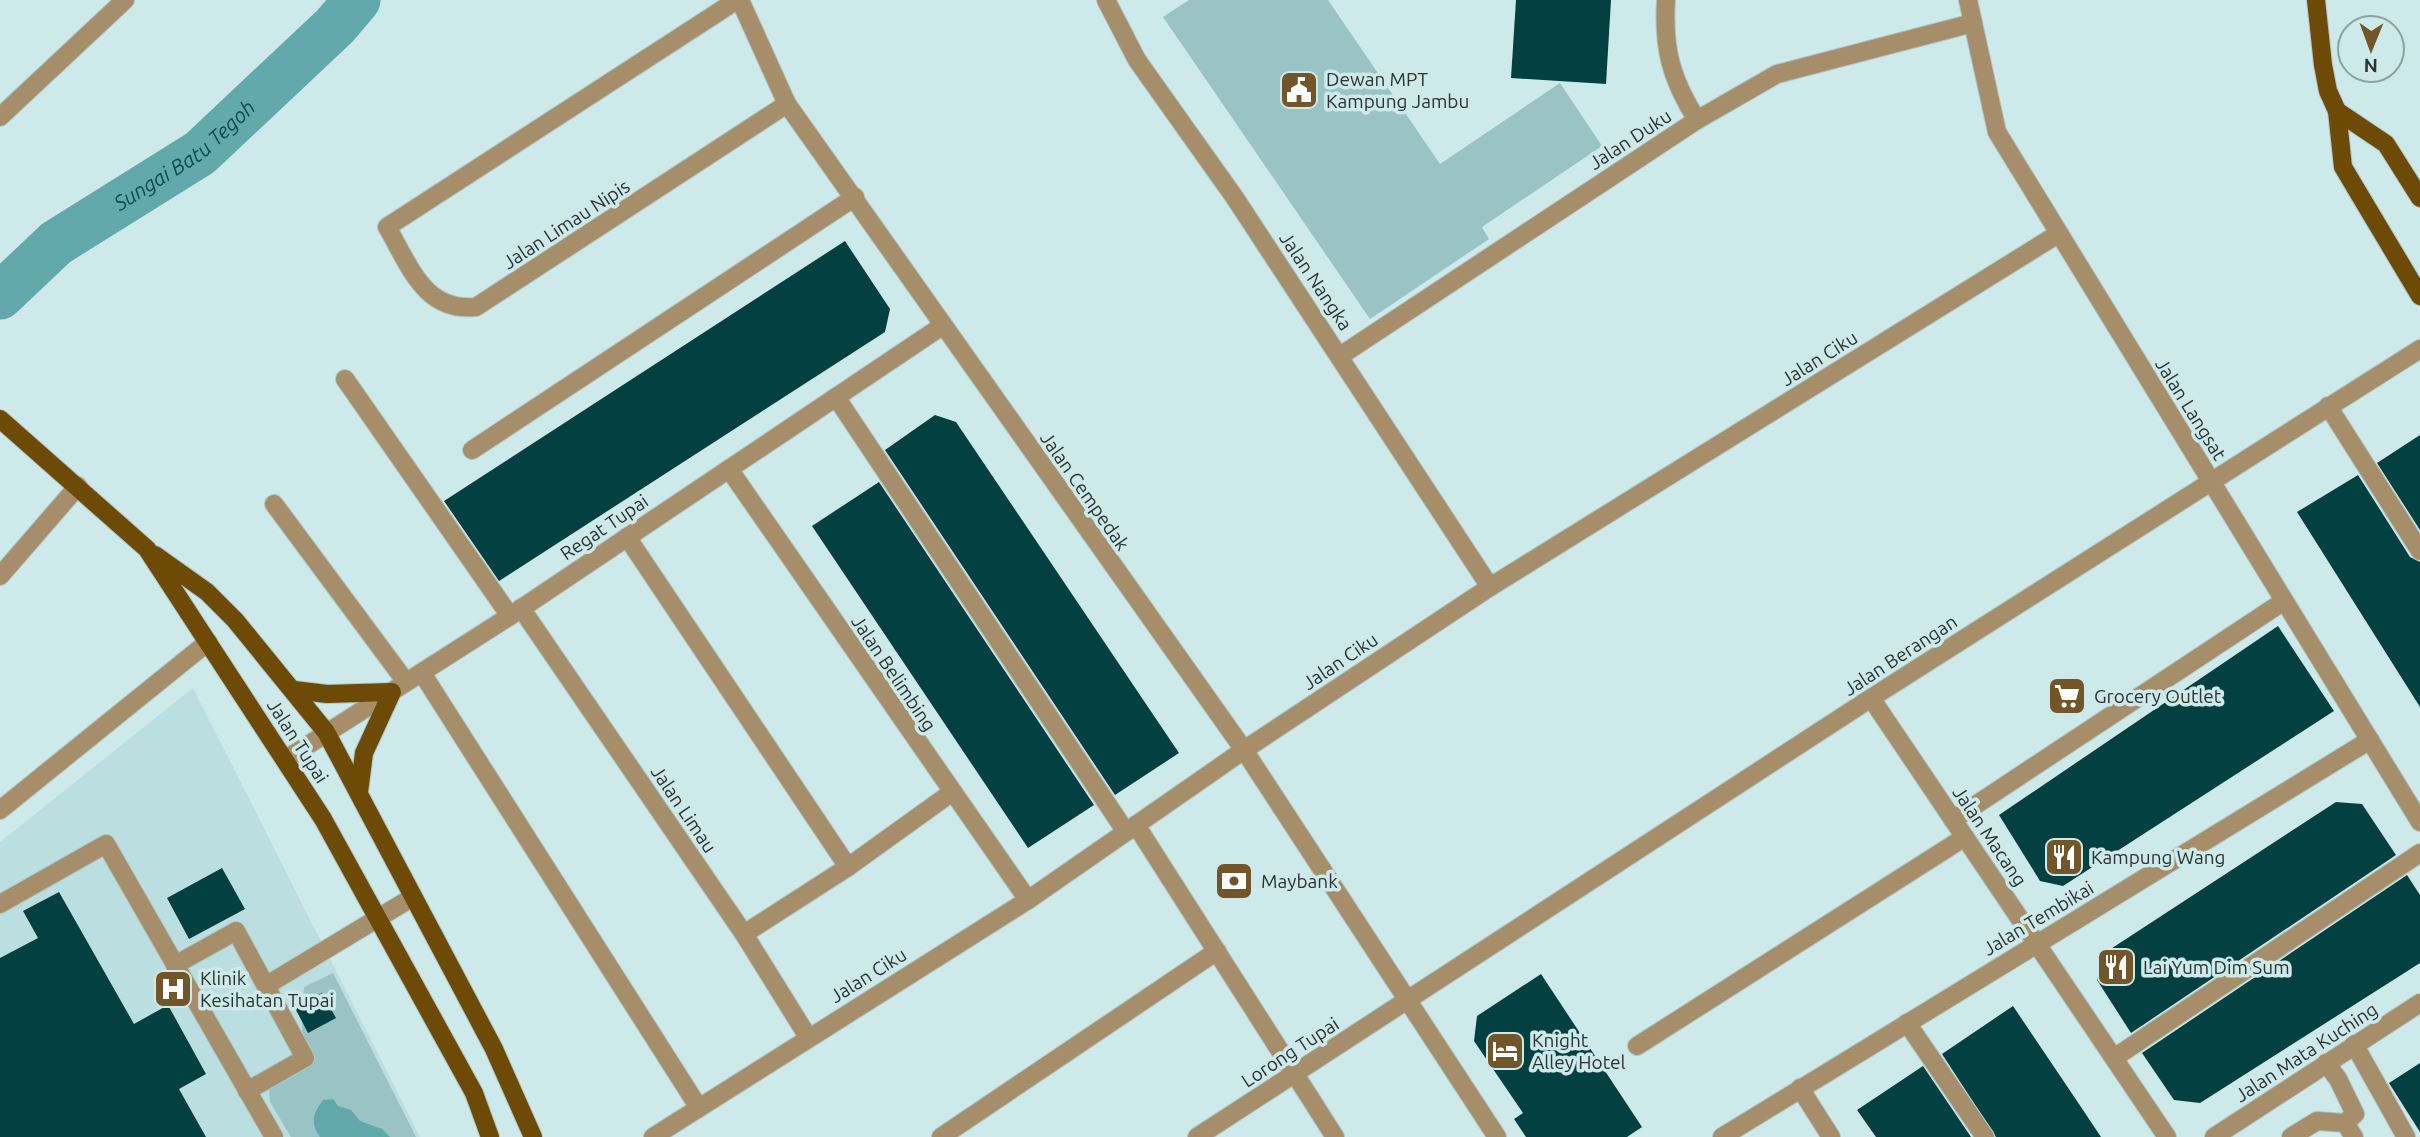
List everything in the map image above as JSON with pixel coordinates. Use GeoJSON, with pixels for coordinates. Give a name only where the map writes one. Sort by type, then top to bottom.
{"type":"FeatureCollection","features":[{"type":"Feature","properties":{"kind":"main road"},"geometry":{"type":"LineString","coordinates":[[2316,0],[2328,91],[2337,111],[2343,167],[2420,296]]}},
{"type":"Feature","properties":{"kind":"main road"},"geometry":{"type":"LineString","coordinates":[[2337,111],[2386,144],[2420,198]]}},
{"type":"Feature","properties":{"kind":"main road","name":"Jalan Tupai"},"geometry":{"type":"LineString","coordinates":[[0,419],[146,549],[286,759],[474,1093],[490,1137]]}},
{"type":"Feature","properties":{"kind":"main road"},"geometry":{"type":"LineString","coordinates":[[146,549],[207,592],[235,620],[326,732],[494,1049],[533,1137]]}},
{"type":"Feature","properties":{"kind":"main road"},"geometry":{"type":"LineString","coordinates":[[294,690],[327,694],[407,682]]}},
{"type":"Feature","properties":{"kind":"main road"},"geometry":{"type":"LineString","coordinates":[[359,792],[364,753],[407,682]]}},
{"type":"Feature","properties":{"kind":"street"},"geometry":{"type":"LineString","coordinates":[[0,117],[125,0]]}},
{"type":"Feature","properties":{"kind":"street","name":"Jalan Cempedak"},"geometry":{"type":"LineString","coordinates":[[738,0],[788,104],[942,326],[1244,750],[1497,1137]]}},
{"type":"Feature","properties":{"kind":"street","name":"Jalan Limau Nipis"},"geometry":{"type":"LineString","coordinates":[[738,0],[387,227],[421,284],[435,301],[457,309],[476,307],[788,104]]}},
{"type":"Feature","properties":{"kind":"street","name":"Jalan Nangka"},"geometry":{"type":"LineString","coordinates":[[1106,0],[1137,60],[1235,198],[1490,587]]}},
{"type":"Feature","properties":{"kind":"street"},"geometry":{"type":"LineString","coordinates":[[1666,0],[1669,66],[1681,95],[1697,120]]}},
{"type":"Feature","properties":{"kind":"street","name":"Jalan Langsat"},"geometry":{"type":"LineString","coordinates":[[1968,0],[1997,132],[2420,822]]}},
{"type":"Feature","properties":{"kind":"street","name":"Jalan Duku"},"geometry":{"type":"LineString","coordinates":[[1340,356],[1697,120],[1777,74],[1973,23]]}},
{"type":"Feature","properties":{"kind":"street"},"geometry":{"type":"LineString","coordinates":[[472,450],[855,197]]}},
{"type":"Feature","properties":{"kind":"street","name":"Jalan Ciku"},"geometry":{"type":"LineString","coordinates":[[653,1137],[1028,900],[1244,750],[1490,587],[2058,234]]}},
{"type":"Feature","properties":{"kind":"street","name":"Regat Tupai"},"geometry":{"type":"LineString","coordinates":[[286,759],[516,612],[942,326]]}},
{"type":"Feature","properties":{"kind":"street","name":"Jalan Berangan"},"geometry":{"type":"LineString","coordinates":[[1406,1001],[1871,698],[2420,349]]}},
{"type":"Feature","properties":{"kind":"street","name":"Jalan Limau"},"geometry":{"type":"LineString","coordinates":[[345,379],[516,612],[744,934],[808,1037]]}},
{"type":"Feature","properties":{"kind":"street"},"geometry":{"type":"LineString","coordinates":[[836,397],[1217,951],[1335,1137]]}},
{"type":"Feature","properties":{"kind":"street"},"geometry":{"type":"LineString","coordinates":[[2328,406],[2420,551]]}},
{"type":"Feature","properties":{"kind":"street","name":"Jalan Belimbing"},"geometry":{"type":"LineString","coordinates":[[729,469],[951,793],[1028,900]]}},
{"type":"Feature","properties":{"kind":"street"},"geometry":{"type":"LineString","coordinates":[[0,576],[78,486]]}},
{"type":"Feature","properties":{"kind":"street"},"geometry":{"type":"LineString","coordinates":[[274,504],[407,682],[699,1108]]}},
{"type":"Feature","properties":{"kind":"street"},"geometry":{"type":"LineString","coordinates":[[627,537],[848,867]]}},
{"type":"Feature","properties":{"kind":"street"},"geometry":{"type":"LineString","coordinates":[[1954,820],[2284,601]]}},
{"type":"Feature","properties":{"kind":"street"},"geometry":{"type":"LineString","coordinates":[[0,810],[208,642]]}},
{"type":"Feature","properties":{"kind":"street","name":"Jalan Macang"},"geometry":{"type":"LineString","coordinates":[[1871,698],[2167,1137]]}},
{"type":"Feature","properties":{"kind":"street","name":"Jalan Tembikai"},"geometry":{"type":"LineString","coordinates":[[1722,1137],[2370,740]]}},
{"type":"Feature","properties":{"kind":"street"},"geometry":{"type":"LineString","coordinates":[[744,934],[848,867],[951,793]]}},
{"type":"Feature","properties":{"kind":"street"},"geometry":{"type":"LineString","coordinates":[[1637,1046],[1965,837]]}},
{"type":"Feature","properties":{"kind":"street"},"geometry":{"type":"LineString","coordinates":[[0,904],[106,844],[274,1137]]}},
{"type":"Feature","properties":{"kind":"street"},"geometry":{"type":"LineString","coordinates":[[2114,1058],[2420,853]]}},
{"type":"Feature","properties":{"kind":"street"},"geometry":{"type":"LineString","coordinates":[[267,985],[414,898]]}},
{"type":"Feature","properties":{"kind":"street"},"geometry":{"type":"LineString","coordinates":[[175,965],[236,931],[267,985],[305,1058],[247,1091]]}},
{"type":"Feature","properties":{"kind":"street"},"geometry":{"type":"LineString","coordinates":[[941,1137],[1217,951]]}},
{"type":"Feature","properties":{"kind":"street","name":"Lorong Tupai"},"geometry":{"type":"LineString","coordinates":[[1197,1137],[1406,1001]]}},
{"type":"Feature","properties":{"kind":"street","name":"Jalan Mata Kuching"},"geometry":{"type":"LineString","coordinates":[[2214,1137],[2420,1003]]}},
{"type":"Feature","properties":{"kind":"street"},"geometry":{"type":"LineString","coordinates":[[1907,1023],[1985,1137]]}},
{"type":"Feature","properties":{"kind":"street"},"geometry":{"type":"LineString","coordinates":[[2354,1044],[2406,1137]]}},
{"type":"Feature","properties":{"kind":"street"},"geometry":{"type":"LineString","coordinates":[[2291,1137],[2317,1121],[2349,1130],[2355,1114],[2338,1079],[2326,1063]]}},
{"type":"Feature","properties":{"kind":"street"},"geometry":{"type":"LineString","coordinates":[[1800,1088],[1831,1137]]}},
{"type":"Feature","properties":{"kind":"shaded area"},"geometry":{"type":"Polygon","coordinates":[[[1189,0],[1328,0],[1440,164],[1560,83],[1602,146],[1482,227],[1489,239],[1370,319],[1163,17],[1189,0]]]}},
{"type":"Feature","properties":{"kind":"shaded area","name":"Klinik Kesihatan Tupai"},"geometry":{"type":"Polygon","coordinates":[[[193,688],[420,1137],[0,1137],[0,842],[193,688]]]}},
{"type":"Feature","properties":{"kind":"shaded area"},"geometry":{"type":"Polygon","coordinates":[[[333,973],[416,1137],[291,1137],[270,1102],[269,1090],[310,1062],[302,1030],[304,987],[333,973]]]}},
{"type":"Feature","properties":{"kind":"shaded area"},"geometry":{"type":"Polygon","coordinates":[[[333,1099],[338,1106],[351,1110],[360,1121],[382,1129],[390,1137],[320,1137],[315,1127],[315,1114],[323,1100],[333,1099]]]}},
{"type":"Feature","properties":{"kind":"building"},"geometry":{"type":"Polygon","coordinates":[[[1516,0],[1611,0],[1606,84],[1511,78],[1516,0]]]}},
{"type":"Feature","properties":{"kind":"building"},"geometry":{"type":"Polygon","coordinates":[[[845,241],[890,309],[885,332],[499,581],[444,501],[845,241]]]}},
{"type":"Feature","properties":{"kind":"building"},"geometry":{"type":"Polygon","coordinates":[[[935,415],[956,422],[1179,753],[1115,795],[885,450],[935,415]]]}},
{"type":"Feature","properties":{"kind":"building"},"geometry":{"type":"Polygon","coordinates":[[[2420,435],[2420,530],[2377,463],[2420,435]]]}},
{"type":"Feature","properties":{"kind":"building"},"geometry":{"type":"Polygon","coordinates":[[[2358,475],[2410,557],[2420,562],[2420,707],[2297,512],[2358,475]]]}},
{"type":"Feature","properties":{"kind":"building"},"geometry":{"type":"Polygon","coordinates":[[[879,482],[1094,805],[1028,848],[812,526],[879,482]]]}},
{"type":"Feature","properties":{"kind":"building"},"geometry":{"type":"Polygon","coordinates":[[[2278,626],[2334,711],[2063,886],[2040,881],[1999,815],[2278,626]]]}},
{"type":"Feature","properties":{"kind":"building"},"geometry":{"type":"Polygon","coordinates":[[[2336,802],[2362,804],[2396,855],[2131,1033],[2097,980],[2103,954],[2336,802]]]}},
{"type":"Feature","properties":{"kind":"building"},"geometry":{"type":"Polygon","coordinates":[[[222,868],[245,909],[189,939],[167,898],[222,868]]]}},
{"type":"Feature","properties":{"kind":"building"},"geometry":{"type":"Polygon","coordinates":[[[2407,875],[2420,895],[2420,963],[2200,1103],[2174,1100],[2142,1053],[2407,875]]]}},
{"type":"Feature","properties":{"kind":"building"},"geometry":{"type":"Polygon","coordinates":[[[59,892],[134,1024],[168,1005],[206,1074],[179,1089],[206,1137],[0,1137],[0,958],[38,938],[23,911],[59,892]]]}},
{"type":"Feature","properties":{"kind":"building"},"geometry":{"type":"Polygon","coordinates":[[[1541,974],[1642,1127],[1627,1137],[1526,1137],[1514,1119],[1523,1113],[1474,1041],[1477,1016],[1541,974]]]}},
{"type":"Feature","properties":{"kind":"building"},"geometry":{"type":"Polygon","coordinates":[[[322,993],[336,1018],[308,1033],[295,1008],[322,993]]]}},
{"type":"Feature","properties":{"kind":"building"},"geometry":{"type":"Polygon","coordinates":[[[2013,1006],[2101,1137],[1996,1137],[1942,1054],[2013,1006]]]}},
{"type":"Feature","properties":{"kind":"building"},"geometry":{"type":"Polygon","coordinates":[[[2420,1063],[2420,1132],[2389,1083],[2420,1063]]]}},
{"type":"Feature","properties":{"kind":"building"},"geometry":{"type":"Polygon","coordinates":[[[1923,1066],[1971,1137],[1876,1137],[1857,1110],[1923,1066]]]}},
{"type":"Feature","properties":{"kind":"waterway","name":"Sungai Batu Tegoh"},"geometry":{"type":"LineString","coordinates":[[0,296],[56,243],[200,153],[335,26],[357,0]]}},
{"type":"Feature","properties":{"kind":"place","name":"Dewan MPT Kampung Jambu"},"geometry":{"type":"Point","coordinates":[1299,90]}},
{"type":"Feature","properties":{"kind":"place","name":"Grocery Outlet"},"geometry":{"type":"Point","coordinates":[2067,696]}},
{"type":"Feature","properties":{"kind":"place","name":"Kampung Wang"},"geometry":{"type":"Point","coordinates":[2064,857]}},
{"type":"Feature","properties":{"kind":"place","name":"Maybank"},"geometry":{"type":"Point","coordinates":[1234,881]}},
{"type":"Feature","properties":{"kind":"place","name":"Lai Yum Dim Sum"},"geometry":{"type":"Point","coordinates":[2116,967]}},
{"type":"Feature","properties":{"kind":"place","name":"Klinik Kesihatan Tupai"},"geometry":{"type":"Point","coordinates":[173,989]}},
{"type":"Feature","properties":{"kind":"place","name":"Knight Alley Hotel"},"geometry":{"type":"Point","coordinates":[1505,1051]}}]}
